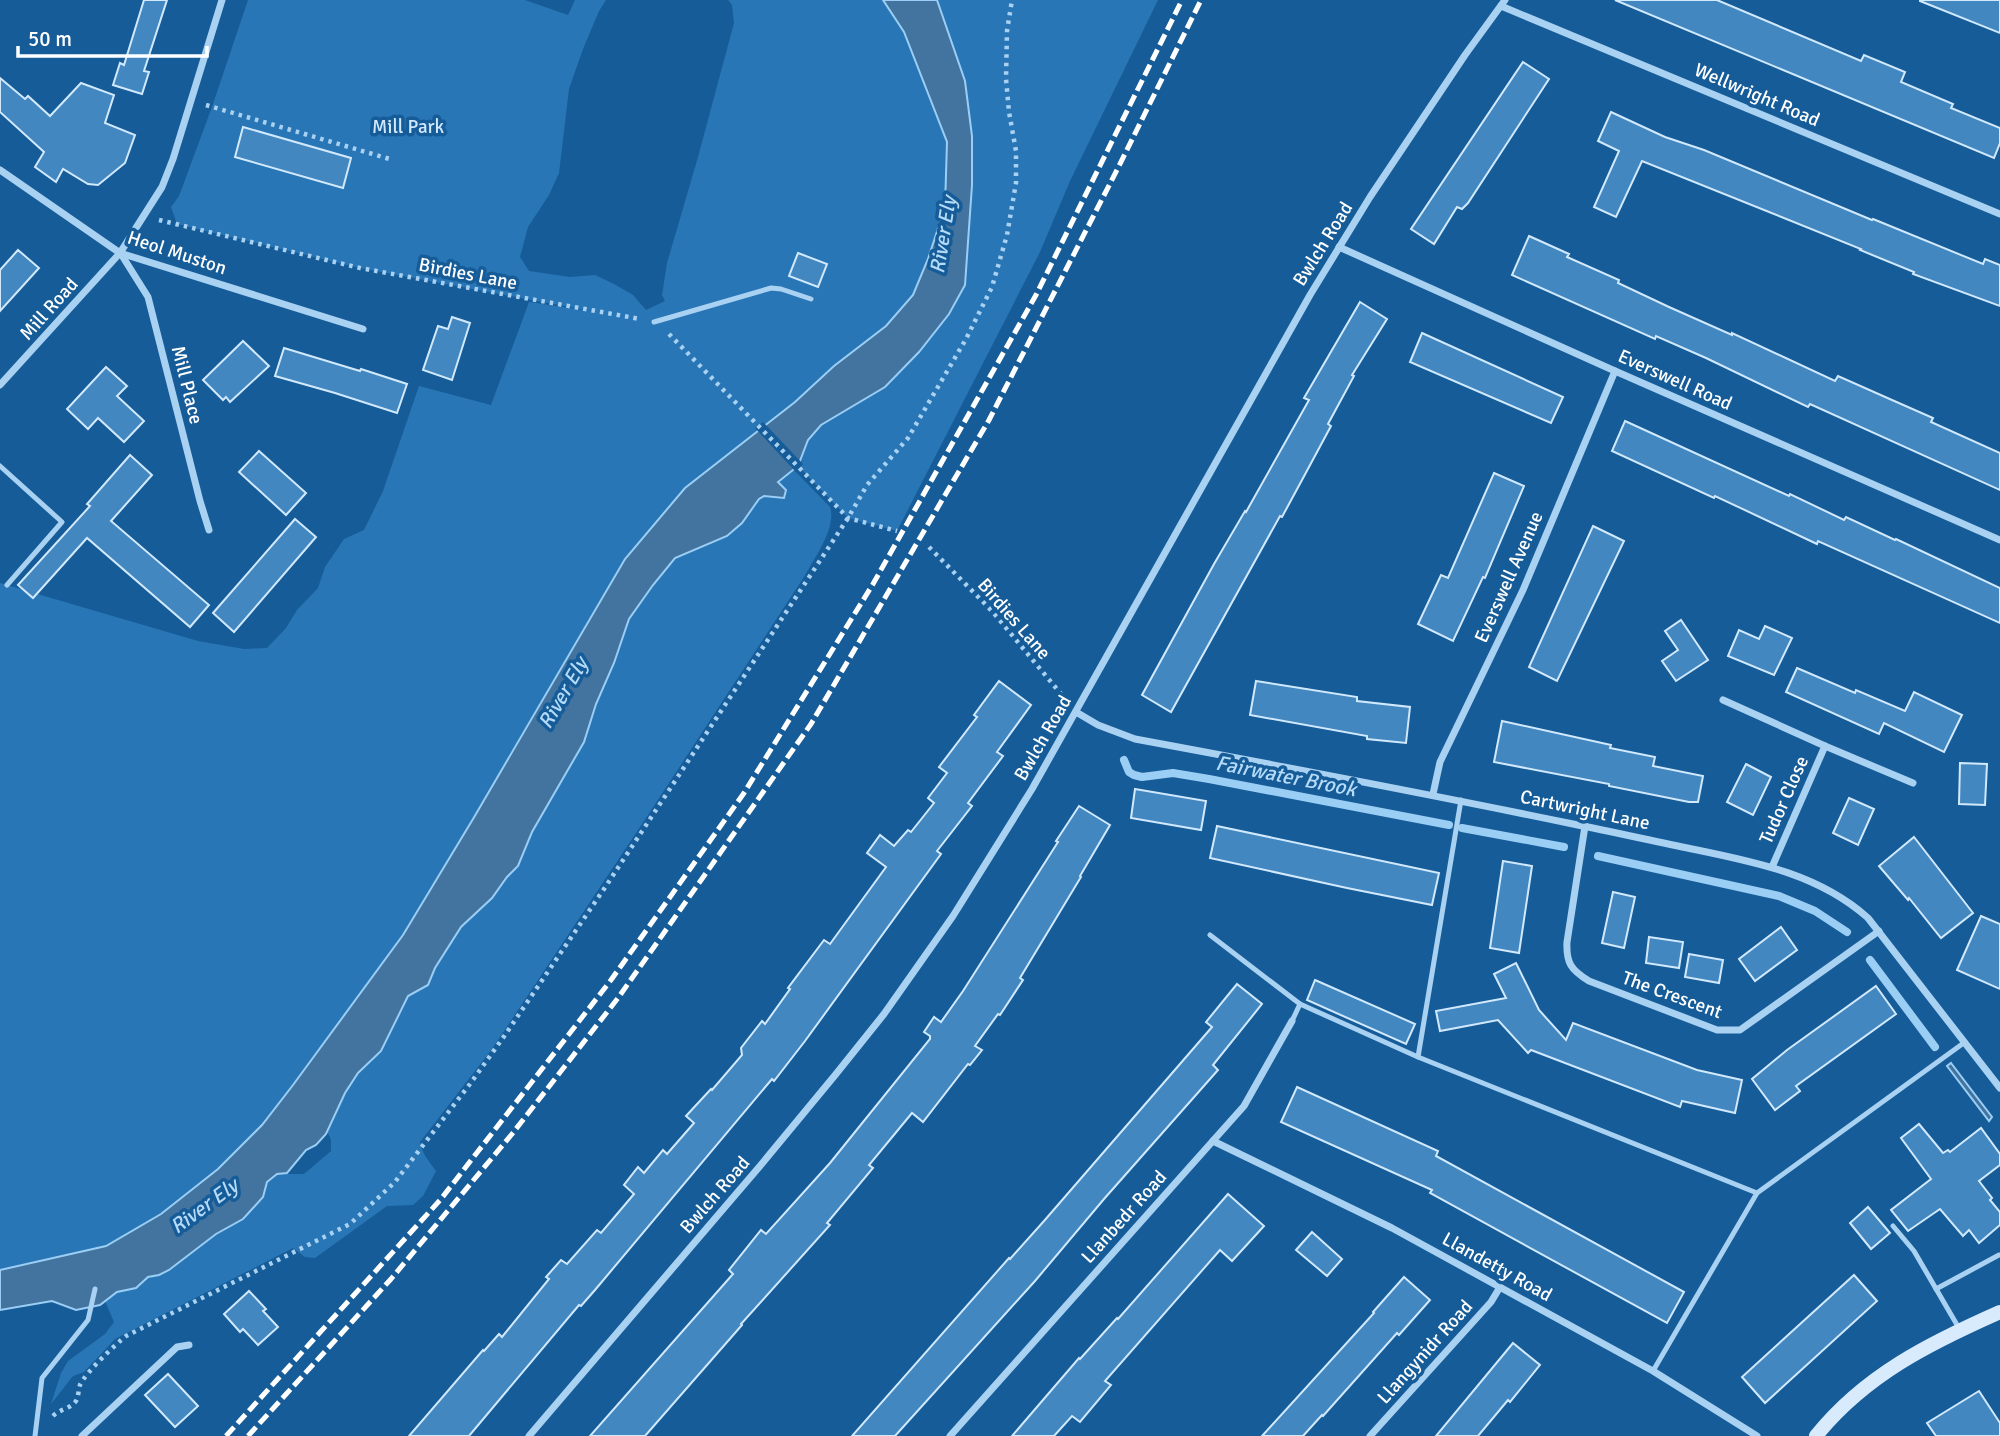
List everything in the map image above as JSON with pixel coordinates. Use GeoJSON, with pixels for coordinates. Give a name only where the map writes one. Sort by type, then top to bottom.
{"type":"FeatureCollection","features":[{"type":"Feature","properties":{"kind":"street","name":"Mill Road"},"geometry":{"type":"LineString","coordinates":[[0,385],[120,253],[162,187],[222,0]]}},
{"type":"Feature","properties":{"kind":"street","name":"Wellwright Road"},"geometry":{"type":"LineString","coordinates":[[1503,3],[2000,214]]}},
{"type":"Feature","properties":{"kind":"street","name":"Bwlch Road"},"geometry":{"type":"LineString","coordinates":[[529,1436],[760,1166],[884,1014],[953,916],[1032,789],[1270,364],[1339,247],[1465,55],[1503,3]]}},
{"type":"Feature","properties":{"kind":"street","name":"Heol Muston"},"geometry":{"type":"LineString","coordinates":[[0,170],[120,253],[363,329]]}},
{"type":"Feature","properties":{"kind":"street","name":"Everswell Road"},"geometry":{"type":"LineString","coordinates":[[1339,247],[2000,540]]}},
{"type":"Feature","properties":{"kind":"street","name":"Mill Place"},"geometry":{"type":"LineString","coordinates":[[120,253],[148,297],[209,530]]}},
{"type":"Feature","properties":{"kind":"street","name":"Everswell Avenue"},"geometry":{"type":"LineString","coordinates":[[1433,794],[1440,762],[1523,590],[1615,371]]}},
{"type":"Feature","properties":{"kind":"street","name":"Tudor Close"},"geometry":{"type":"LineString","coordinates":[[1723,700],[1913,783]]}},
{"type":"Feature","properties":{"kind":"street","name":"Cartwright Lane"},"geometry":{"type":"LineString","coordinates":[[1076,712],[1108,729],[1135,738],[1433,794],[1772,867],[1834,892],[1855,906],[1879,931],[2000,1088]]}},
{"type":"Feature","properties":{"kind":"street","name":"Tudor Close"},"geometry":{"type":"LineString","coordinates":[[1772,867],[1825,746]]}},
{"type":"Feature","properties":{"kind":"street","name":"The Crescent"},"geometry":{"type":"LineString","coordinates":[[1585,826],[1567,942],[1570,966],[1589,981],[1717,1030],[1740,1030],[1879,931]]}},
{"type":"Feature","properties":{"kind":"street","name":"Llanbedr Road"},"geometry":{"type":"LineString","coordinates":[[950,1436],[1244,1106],[1292,1021]]}},
{"type":"Feature","properties":{"kind":"street","name":"Llandetty Road"},"geometry":{"type":"LineString","coordinates":[[1213,1141],[1392,1228],[1653,1371],[1757,1436]]}},
{"type":"Feature","properties":{"kind":"street","name":"Llangynidr Road"},"geometry":{"type":"LineString","coordinates":[[1370,1436],[1491,1302],[1500,1287]]}},
{"type":"Feature","properties":{"kind":"street"},"geometry":{"type":"LineString","coordinates":[[1816,1436],[1853,1397],[1879,1377],[1929,1345],[2000,1312]]}},
{"type":"Feature","properties":{"kind":"street"},"geometry":{"type":"LineString","coordinates":[[82,1436],[177,1347],[190,1345]]}},
{"type":"Feature","properties":{"kind":"lane"},"geometry":{"type":"LineString","coordinates":[[654,322],[771,288],[811,299]]}},
{"type":"Feature","properties":{"kind":"lane"},"geometry":{"type":"LineString","coordinates":[[0,467],[62,522],[7,585]]}},
{"type":"Feature","properties":{"kind":"lane"},"geometry":{"type":"LineString","coordinates":[[1418,1057],[1461,800]]}},
{"type":"Feature","properties":{"kind":"lane"},"geometry":{"type":"LineString","coordinates":[[1210,935],[1300,1004],[1418,1057],[1757,1193]]}},
{"type":"Feature","properties":{"kind":"lane","name":"Llanbedr Road"},"geometry":{"type":"LineString","coordinates":[[1292,1021],[1300,1004]]}},
{"type":"Feature","properties":{"kind":"lane"},"geometry":{"type":"LineString","coordinates":[[1653,1371],[1757,1193],[1965,1042]]}},
{"type":"Feature","properties":{"kind":"lane"},"geometry":{"type":"LineString","coordinates":[[1893,1226],[1914,1251],[1960,1330]]}},
{"type":"Feature","properties":{"kind":"lane"},"geometry":{"type":"LineString","coordinates":[[1937,1289],[1999,1255]]}},
{"type":"Feature","properties":{"kind":"lane"},"geometry":{"type":"LineString","coordinates":[[36,1436],[42,1378],[88,1320],[94,1289]]}},
{"type":"Feature","properties":{"kind":"path"},"geometry":{"type":"LineString","coordinates":[[36,1436],[58,1411],[70,1407],[78,1399],[81,1383],[116,1344],[127,1336],[350,1224],[394,1182],[505,1035],[606,886],[867,485],[908,438],[966,339],[992,287],[1007,235],[1016,183],[1016,151],[1006,79],[1007,31],[1013,0]]}},
{"type":"Feature","properties":{"kind":"path"},"geometry":{"type":"LineString","coordinates":[[191,101],[393,160]]}},
{"type":"Feature","properties":{"kind":"path","name":"Birdies Lane"},"geometry":{"type":"LineString","coordinates":[[144,217],[360,268],[654,322],[676,339],[848,518]]}},
{"type":"Feature","properties":{"kind":"path"},"geometry":{"type":"LineString","coordinates":[[848,518],[897,531]]}},
{"type":"Feature","properties":{"kind":"path","name":"Birdies Lane"},"geometry":{"type":"LineString","coordinates":[[929,547],[992,611],[1076,712]]}},
{"type":"Feature","properties":{"kind":"green space","name":"Mill Park"},"geometry":{"type":"Polygon","coordinates":[[[248,0],[525,0],[568,15],[575,0],[606,0],[583,49],[569,89],[559,173],[549,195],[528,227],[520,257],[529,271],[570,277],[595,275],[633,295],[646,310],[665,301],[662,295],[667,263],[734,23],[732,5],[728,0],[883,0],[904,32],[947,142],[945,207],[913,295],[886,326],[685,488],[625,559],[403,935],[262,1125],[218,1169],[161,1214],[106,1246],[0,1270],[0,583],[198,641],[244,649],[267,648],[318,588],[325,567],[344,539],[364,530],[383,491],[419,386],[491,405],[529,302],[596,312],[360,268],[177,224],[171,207],[179,196],[248,0]]]}},
{"type":"Feature","properties":{"kind":"green space"},"geometry":{"type":"Polygon","coordinates":[[[937,0],[1158,0],[1070,181],[1040,252],[897,531],[848,518],[798,466],[808,440],[821,425],[850,406],[965,285],[972,185],[972,136],[965,81],[937,0]]]}},
{"type":"Feature","properties":{"kind":"green space"},"geometry":{"type":"Polygon","coordinates":[[[793,469],[830,507],[830,524],[823,543],[804,577],[492,1049],[420,1142],[424,1154],[436,1171],[423,1196],[413,1205],[387,1206],[315,1258],[305,1257],[293,1248],[115,1339],[84,1372],[73,1376],[51,1404],[68,1361],[105,1334],[114,1322],[105,1301],[117,1292],[136,1288],[148,1277],[169,1270],[216,1234],[243,1219],[267,1182],[277,1174],[304,1174],[331,1151],[331,1140],[327,1131],[345,1093],[358,1073],[381,1051],[408,996],[428,985],[435,968],[461,927],[492,898],[518,866],[532,832],[584,742],[629,619],[675,558],[742,523],[759,499],[793,469]]]}},
{"type":"Feature","properties":{"kind":"water","name":"River Ely"},"geometry":{"type":"Polygon","coordinates":[[[883,0],[937,0],[965,81],[972,136],[972,185],[965,285],[949,314],[919,352],[885,387],[821,425],[808,440],[798,466],[778,482],[786,490],[784,498],[764,496],[759,499],[742,523],[727,536],[675,558],[653,585],[629,619],[584,742],[532,832],[518,866],[492,898],[461,927],[435,968],[428,985],[408,996],[381,1051],[358,1073],[345,1093],[326,1134],[316,1145],[306,1150],[287,1173],[277,1174],[267,1182],[263,1197],[243,1219],[216,1234],[169,1270],[148,1277],[136,1288],[117,1292],[100,1305],[76,1310],[52,1301],[0,1310],[0,1270],[106,1246],[161,1214],[218,1169],[262,1125],[403,935],[625,559],[685,488],[886,326],[913,295],[945,207],[947,142],[904,32],[883,0]]]}},
{"type":"Feature","properties":{"kind":"water"},"geometry":{"type":"Polygon","coordinates":[[[1951,1063],[1992,1117],[1989,1121],[1947,1066],[1951,1063]]]}},
{"type":"Feature","properties":{"kind":"pier"},"geometry":{"type":"Polygon","coordinates":[[[763,422],[803,464],[796,472],[755,428],[763,422]]]}},
{"type":"Feature","properties":{"kind":"building"},"geometry":{"type":"Polygon","coordinates":[[[144,0],[167,0],[144,71],[149,72],[142,94],[113,85],[120,63],[124,65],[144,0]]]}},
{"type":"Feature","properties":{"kind":"building"},"geometry":{"type":"Polygon","coordinates":[[[1615,0],[1717,0],[1861,61],[1864,55],[1905,72],[1901,82],[1953,104],[1951,108],[2000,128],[2000,143],[1994,158],[1615,0]]]}},
{"type":"Feature","properties":{"kind":"building"},"geometry":{"type":"Polygon","coordinates":[[[2000,0],[2000,33],[1920,1],[2000,0]]]}},
{"type":"Feature","properties":{"kind":"building"},"geometry":{"type":"Polygon","coordinates":[[[1523,62],[1549,79],[1468,203],[1462,209],[1457,207],[1434,244],[1411,229],[1523,62]]]}},
{"type":"Feature","properties":{"kind":"building"},"geometry":{"type":"Polygon","coordinates":[[[0,78],[25,99],[28,96],[50,116],[81,83],[114,95],[105,123],[135,135],[125,163],[98,185],[88,184],[63,169],[56,182],[35,167],[44,152],[0,112],[0,78]]]}},
{"type":"Feature","properties":{"kind":"building"},"geometry":{"type":"Polygon","coordinates":[[[1611,112],[1665,137],[1704,150],[1983,264],[1985,259],[2000,265],[2000,306],[1913,274],[1914,272],[1861,249],[1642,161],[1616,217],[1594,207],[1619,151],[1598,141],[1611,112]]]}},
{"type":"Feature","properties":{"kind":"building"},"geometry":{"type":"Polygon","coordinates":[[[243,127],[351,158],[343,188],[235,157],[243,127]]]}},
{"type":"Feature","properties":{"kind":"building"},"geometry":{"type":"Polygon","coordinates":[[[1529,236],[1669,307],[1835,381],[1838,376],[1933,418],[1931,422],[2000,453],[2000,490],[1810,404],[1808,407],[1706,358],[1656,336],[1655,339],[1512,275],[1529,236]]]}},
{"type":"Feature","properties":{"kind":"building"},"geometry":{"type":"Polygon","coordinates":[[[18,250],[39,268],[0,311],[0,270],[18,250]]]}},
{"type":"Feature","properties":{"kind":"building"},"geometry":{"type":"Polygon","coordinates":[[[798,253],[827,264],[818,287],[789,276],[798,253]]]}},
{"type":"Feature","properties":{"kind":"building"},"geometry":{"type":"Polygon","coordinates":[[[1360,302],[1387,319],[1352,375],[1354,376],[1328,424],[1331,426],[1302,480],[1171,712],[1142,695],[1309,400],[1304,398],[1360,302]]]}},
{"type":"Feature","properties":{"kind":"building"},"geometry":{"type":"Polygon","coordinates":[[[452,317],[470,323],[452,380],[423,370],[438,326],[448,329],[452,317]]]}},
{"type":"Feature","properties":{"kind":"building"},"geometry":{"type":"Polygon","coordinates":[[[1422,333],[1563,397],[1551,423],[1410,362],[1422,333]]]}},
{"type":"Feature","properties":{"kind":"building"},"geometry":{"type":"Polygon","coordinates":[[[243,341],[269,366],[230,402],[226,397],[223,400],[203,380],[243,341]]]}},
{"type":"Feature","properties":{"kind":"building"},"geometry":{"type":"Polygon","coordinates":[[[284,348],[407,384],[397,413],[275,376],[284,348]]]}},
{"type":"Feature","properties":{"kind":"building"},"geometry":{"type":"Polygon","coordinates":[[[106,367],[127,386],[117,396],[144,421],[124,442],[98,418],[88,429],[67,409],[106,367]]]}},
{"type":"Feature","properties":{"kind":"building"},"geometry":{"type":"Polygon","coordinates":[[[1625,421],[1844,520],[1846,517],[1896,539],[2000,588],[2000,623],[1612,451],[1625,421]]]}},
{"type":"Feature","properties":{"kind":"building"},"geometry":{"type":"Polygon","coordinates":[[[259,451],[306,493],[286,515],[239,472],[259,451]]]}},
{"type":"Feature","properties":{"kind":"building"},"geometry":{"type":"Polygon","coordinates":[[[130,455],[152,475],[111,521],[209,605],[190,627],[87,538],[33,598],[18,585],[90,506],[87,504],[130,455]]]}},
{"type":"Feature","properties":{"kind":"building"},"geometry":{"type":"Polygon","coordinates":[[[1494,473],[1524,486],[1485,578],[1483,577],[1453,641],[1418,624],[1441,575],[1448,578],[1494,473]]]}},
{"type":"Feature","properties":{"kind":"building"},"geometry":{"type":"Polygon","coordinates":[[[295,519],[316,537],[234,632],[213,613],[295,519]]]}},
{"type":"Feature","properties":{"kind":"building"},"geometry":{"type":"Polygon","coordinates":[[[1593,526],[1624,541],[1557,681],[1529,667],[1593,526]]]}},
{"type":"Feature","properties":{"kind":"building"},"geometry":{"type":"Polygon","coordinates":[[[1681,620],[1708,660],[1676,681],[1662,661],[1678,650],[1665,631],[1681,620]]]}},
{"type":"Feature","properties":{"kind":"building"},"geometry":{"type":"Polygon","coordinates":[[[1765,626],[1792,638],[1774,675],[1728,656],[1739,630],[1759,639],[1765,626]]]}},
{"type":"Feature","properties":{"kind":"building"},"geometry":{"type":"Polygon","coordinates":[[[1797,668],[1905,711],[1914,692],[1962,715],[1944,752],[1884,723],[1879,734],[1786,692],[1797,668]]]}},
{"type":"Feature","properties":{"kind":"building"},"geometry":{"type":"Polygon","coordinates":[[[999,681],[1031,705],[997,752],[1003,756],[968,803],[972,806],[937,851],[941,854],[774,1081],[772,1079],[469,1436],[409,1436],[483,1350],[499,1334],[502,1337],[561,1260],[567,1264],[597,1230],[601,1233],[634,1194],[624,1185],[638,1167],[644,1173],[663,1150],[667,1154],[694,1123],[686,1116],[742,1055],[741,1048],[762,1021],[765,1024],[824,940],[830,944],[886,867],[867,853],[880,835],[894,846],[908,830],[911,832],[934,803],[928,798],[947,773],[939,767],[977,717],[974,715],[999,681]]]}},
{"type":"Feature","properties":{"kind":"building"},"geometry":{"type":"Polygon","coordinates":[[[1256,681],[1357,697],[1357,701],[1410,707],[1406,743],[1367,739],[1367,736],[1250,715],[1256,681]]]}},
{"type":"Feature","properties":{"kind":"building"},"geometry":{"type":"Polygon","coordinates":[[[1502,721],[1655,757],[1653,766],[1703,776],[1698,802],[1494,762],[1502,721]]]}},
{"type":"Feature","properties":{"kind":"building"},"geometry":{"type":"Polygon","coordinates":[[[1960,763],[1987,764],[1985,805],[1959,804],[1960,763]]]}},
{"type":"Feature","properties":{"kind":"building"},"geometry":{"type":"Polygon","coordinates":[[[1746,764],[1771,777],[1753,815],[1727,802],[1746,764]]]}},
{"type":"Feature","properties":{"kind":"building"},"geometry":{"type":"Polygon","coordinates":[[[1135,789],[1206,801],[1201,830],[1131,818],[1135,789]]]}},
{"type":"Feature","properties":{"kind":"building"},"geometry":{"type":"Polygon","coordinates":[[[1849,798],[1874,809],[1858,845],[1833,833],[1849,798]]]}},
{"type":"Feature","properties":{"kind":"building"},"geometry":{"type":"Polygon","coordinates":[[[1079,806],[1110,825],[1020,978],[1023,980],[975,1046],[982,1050],[923,1122],[912,1113],[869,1165],[873,1168],[827,1223],[830,1225],[645,1436],[590,1436],[733,1274],[729,1270],[761,1230],[766,1234],[830,1163],[930,1039],[924,1032],[934,1017],[941,1022],[963,991],[1079,806]]]}},
{"type":"Feature","properties":{"kind":"building"},"geometry":{"type":"Polygon","coordinates":[[[1217,826],[1439,873],[1432,905],[1210,858],[1217,826]]]}},
{"type":"Feature","properties":{"kind":"building"},"geometry":{"type":"Polygon","coordinates":[[[1914,837],[1973,913],[1941,938],[1879,866],[1914,837]]]}},
{"type":"Feature","properties":{"kind":"building"},"geometry":{"type":"Polygon","coordinates":[[[1503,861],[1532,866],[1519,953],[1490,948],[1503,861]]]}},
{"type":"Feature","properties":{"kind":"building"},"geometry":{"type":"Polygon","coordinates":[[[1613,892],[1635,897],[1624,948],[1602,943],[1613,892]]]}},
{"type":"Feature","properties":{"kind":"building"},"geometry":{"type":"Polygon","coordinates":[[[1981,916],[2000,924],[2000,989],[1957,970],[1981,916]]]}},
{"type":"Feature","properties":{"kind":"building"},"geometry":{"type":"Polygon","coordinates":[[[1781,927],[1797,950],[1755,981],[1739,959],[1781,927]]]}},
{"type":"Feature","properties":{"kind":"building"},"geometry":{"type":"Polygon","coordinates":[[[1649,937],[1683,942],[1679,968],[1646,963],[1649,937]]]}},
{"type":"Feature","properties":{"kind":"building"},"geometry":{"type":"Polygon","coordinates":[[[1689,954],[1723,960],[1719,983],[1685,977],[1689,954]]]}},
{"type":"Feature","properties":{"kind":"building"},"geometry":{"type":"Polygon","coordinates":[[[1516,963],[1539,1010],[1566,1040],[1573,1023],[1697,1070],[1742,1080],[1735,1113],[1682,1101],[1680,1107],[1531,1050],[1528,1053],[1498,1020],[1440,1031],[1436,1011],[1506,998],[1494,974],[1516,963]]]}},
{"type":"Feature","properties":{"kind":"building"},"geometry":{"type":"Polygon","coordinates":[[[1315,980],[1415,1024],[1406,1044],[1307,1000],[1315,980]]]}},
{"type":"Feature","properties":{"kind":"building"},"geometry":{"type":"Polygon","coordinates":[[[1237,984],[1262,1004],[1213,1065],[1218,1070],[1035,1281],[895,1436],[852,1436],[1212,1027],[1206,1022],[1237,984]]]}},
{"type":"Feature","properties":{"kind":"building"},"geometry":{"type":"Polygon","coordinates":[[[1876,986],[1896,1014],[1796,1086],[1800,1091],[1775,1110],[1752,1079],[1787,1050],[1876,986]]]}},
{"type":"Feature","properties":{"kind":"building"},"geometry":{"type":"Polygon","coordinates":[[[1297,1087],[1438,1151],[1436,1156],[1684,1292],[1667,1323],[1430,1193],[1432,1190],[1281,1122],[1297,1087]]]}},
{"type":"Feature","properties":{"kind":"building"},"geometry":{"type":"Polygon","coordinates":[[[1919,1124],[1943,1153],[1948,1150],[1950,1152],[1981,1128],[2000,1154],[2000,1165],[1979,1181],[2000,1212],[2000,1225],[1979,1243],[1969,1230],[1963,1236],[1940,1209],[1908,1231],[1891,1210],[1931,1179],[1901,1138],[1919,1124]]]}},
{"type":"Feature","properties":{"kind":"building"},"geometry":{"type":"Polygon","coordinates":[[[1228,1194],[1264,1226],[1232,1261],[1220,1250],[1105,1381],[1111,1385],[1080,1422],[1072,1416],[1054,1436],[1012,1436],[1079,1358],[1118,1319],[1228,1194]]]}},
{"type":"Feature","properties":{"kind":"building"},"geometry":{"type":"Polygon","coordinates":[[[1868,1207],[1890,1233],[1871,1249],[1850,1223],[1868,1207]]]}},
{"type":"Feature","properties":{"kind":"building"},"geometry":{"type":"Polygon","coordinates":[[[1312,1232],[1342,1259],[1327,1276],[1296,1250],[1312,1232]]]}},
{"type":"Feature","properties":{"kind":"building"},"geometry":{"type":"Polygon","coordinates":[[[1854,1275],[1877,1301],[1765,1403],[1742,1377],[1854,1275]]]}},
{"type":"Feature","properties":{"kind":"building"},"geometry":{"type":"Polygon","coordinates":[[[1404,1277],[1430,1300],[1399,1335],[1397,1333],[1303,1436],[1262,1436],[1374,1313],[1404,1277]]]}},
{"type":"Feature","properties":{"kind":"building"},"geometry":{"type":"Polygon","coordinates":[[[249,1291],[278,1327],[258,1345],[243,1329],[240,1332],[224,1314],[249,1291]]]}},
{"type":"Feature","properties":{"kind":"building"},"geometry":{"type":"Polygon","coordinates":[[[1513,1343],[1540,1365],[1510,1402],[1508,1400],[1478,1436],[1436,1436],[1513,1343]]]}},
{"type":"Feature","properties":{"kind":"building"},"geometry":{"type":"Polygon","coordinates":[[[168,1374],[198,1406],[175,1427],[145,1395],[168,1374]]]}},
{"type":"Feature","properties":{"kind":"building"},"geometry":{"type":"Polygon","coordinates":[[[1979,1391],[2000,1423],[2000,1436],[1936,1436],[1927,1423],[1979,1391]]]}},
{"type":"Feature","properties":{"kind":"waterway","name":"Fairwater Brook"},"geometry":{"type":"LineString","coordinates":[[1124,760],[1129,772],[1142,777],[1173,773],[1449,825]]}},
{"type":"Feature","properties":{"kind":"waterway","name":"Fairwater Brook"},"geometry":{"type":"LineString","coordinates":[[1462,828],[1564,847]]}},
{"type":"Feature","properties":{"kind":"waterway","name":"Fairwater Brook"},"geometry":{"type":"LineString","coordinates":[[1598,856],[1779,896],[1815,911],[1847,932]]}},
{"type":"Feature","properties":{"kind":"waterway","name":"Fairwater Brook"},"geometry":{"type":"LineString","coordinates":[[1870,960],[1935,1047]]}},
{"type":"Feature","properties":{"kind":"railway"},"geometry":{"type":"LineString","coordinates":[[226,1436],[441,1199],[611,980],[744,793],[873,584],[1036,295],[1182,0]]}},
{"type":"Feature","properties":{"kind":"railway"},"geometry":{"type":"LineString","coordinates":[[248,1436],[391,1279],[512,1134],[618,998],[811,724],[989,420],[1201,0]]}}]}
